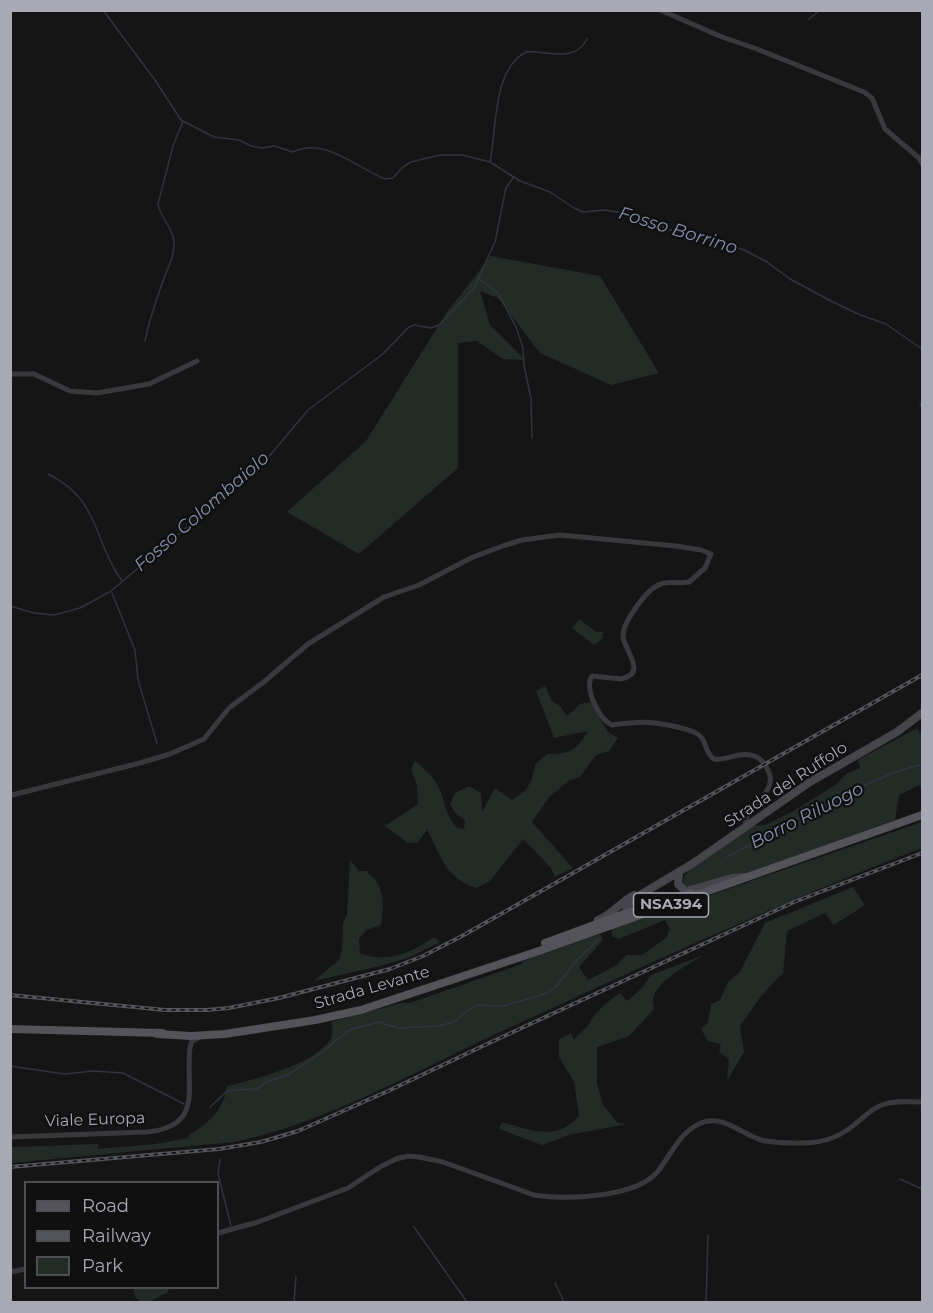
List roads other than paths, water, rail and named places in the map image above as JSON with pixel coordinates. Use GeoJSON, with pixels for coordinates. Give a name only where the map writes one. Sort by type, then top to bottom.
{"type":"FeatureCollection","features":[{"type":"Feature","properties":{"kind":"main road","name":"NSA394"},"geometry":{"type":"LineString","coordinates":[[622,917],[682,895],[718,887],[922,815]]}},
{"type":"Feature","properties":{"kind":"main road","name":"Strada Levante"},"geometry":{"type":"LineString","coordinates":[[514,958],[557,938],[622,917]]}},
{"type":"Feature","properties":{"kind":"main road","name":"Strada Levante"},"geometry":{"type":"LineString","coordinates":[[161,1034],[285,1026],[361,1010],[514,958],[622,917]]}},
{"type":"Feature","properties":{"kind":"main road","name":"Strada Levante"},"geometry":{"type":"LineString","coordinates":[[10,1029],[214,1035],[234,1031]]}},
{"type":"Feature","properties":{"kind":"street"},"geometry":{"type":"LineString","coordinates":[[660,10],[722,37],[864,92],[872,98],[885,129],[919,158],[922,164]]}},
{"type":"Feature","properties":{"kind":"street"},"geometry":{"type":"LineString","coordinates":[[10,374],[34,374],[70,391],[97,393],[149,384],[197,361]]}},
{"type":"Feature","properties":{"kind":"street"},"geometry":{"type":"LineString","coordinates":[[11,795],[140,763],[188,747],[204,739],[229,708],[265,681],[299,650],[384,597],[419,585],[473,557],[503,546],[522,540],[560,535],[676,546],[711,554],[705,568],[689,582],[663,583],[649,591],[635,609],[624,630],[624,641],[634,664],[633,670],[626,678],[621,679],[592,676],[590,687],[594,701],[606,723],[612,725],[652,721],[690,730],[703,739],[709,755],[714,759],[748,754],[761,760],[769,772],[769,786],[762,799],[746,816],[745,826]]}},
{"type":"Feature","properties":{"kind":"street","name":"Strada del Ruffolo"},"geometry":{"type":"LineString","coordinates":[[557,938],[606,916],[617,905],[679,872],[817,778],[901,730],[922,713]]}},
{"type":"Feature","properties":{"kind":"street"},"geometry":{"type":"LineString","coordinates":[[679,872],[678,884],[687,891],[732,878],[745,877]]}},
{"type":"Feature","properties":{"kind":"street","name":"Strada del Ruffolo"},"geometry":{"type":"LineString","coordinates":[[622,917],[633,900],[665,880]]}},
{"type":"Feature","properties":{"kind":"street"},"geometry":{"type":"LineString","coordinates":[[617,905],[622,917]]}},
{"type":"Feature","properties":{"kind":"street"},"geometry":{"type":"LineString","coordinates":[[161,1034],[184,1040],[189,1053]]}},
{"type":"Feature","properties":{"kind":"street"},"geometry":{"type":"LineString","coordinates":[[189,1053],[194,1039],[214,1035]]}},
{"type":"Feature","properties":{"kind":"street","name":"Viale Europa"},"geometry":{"type":"LineString","coordinates":[[10,1137],[147,1132],[168,1127],[182,1118],[188,1108],[189,1053]]}},
{"type":"Feature","properties":{"kind":"street"},"geometry":{"type":"LineString","coordinates":[[219,1233],[258,1222],[348,1188],[380,1167],[402,1157],[419,1157],[443,1162],[534,1195],[578,1196],[623,1191],[646,1183],[686,1134],[704,1121],[723,1123],[762,1140],[792,1143],[814,1142],[837,1137],[883,1104],[895,1101],[922,1102]]}},
{"type":"Feature","properties":{"kind":"waterway","name":"Fosso Borrino"},"geometry":{"type":"LineString","coordinates":[[103,10],[155,80],[181,120],[214,137],[239,140],[262,148],[274,146],[293,152],[305,148],[317,148],[340,155],[385,179],[393,178],[411,162],[440,155],[462,155],[490,162],[520,181],[550,192],[583,212],[604,210],[637,215],[670,230],[742,249],[831,301],[886,324],[922,349]]}},
{"type":"Feature","properties":{"kind":"waterway"},"geometry":{"type":"LineString","coordinates":[[808,20],[820,10]]}},
{"type":"Feature","properties":{"kind":"waterway"},"geometry":{"type":"LineString","coordinates":[[490,162],[498,101],[507,72],[515,61],[526,52],[568,54],[582,47],[587,39]]}},
{"type":"Feature","properties":{"kind":"waterway"},"geometry":{"type":"LineString","coordinates":[[145,341],[173,252],[173,237],[158,204],[173,146],[183,121]]}},
{"type":"Feature","properties":{"kind":"waterway","name":"Fosso Colombaiolo"},"geometry":{"type":"LineString","coordinates":[[10,606],[34,613],[54,615],[80,608],[111,591],[212,506],[230,488],[266,460],[308,410],[383,354],[409,327],[414,325],[431,328],[439,325],[474,288],[495,242],[506,188],[513,178]]}},
{"type":"Feature","properties":{"kind":"waterway"},"geometry":{"type":"LineString","coordinates":[[478,278],[498,293],[516,327],[523,348],[531,399],[532,438]]}},
{"type":"Feature","properties":{"kind":"waterway"},"geometry":{"type":"LineString","coordinates":[[920,406],[922,402]]}},
{"type":"Feature","properties":{"kind":"waterway"},"geometry":{"type":"LineString","coordinates":[[48,474],[65,484],[87,508],[112,565],[122,581]]}},
{"type":"Feature","properties":{"kind":"waterway"},"geometry":{"type":"LineString","coordinates":[[112,593],[135,650],[138,680],[157,743]]}},
{"type":"Feature","properties":{"kind":"waterway","name":"Borro Riluogo"},"geometry":{"type":"LineString","coordinates":[[727,857],[841,795],[893,773],[922,764]]}},
{"type":"Feature","properties":{"kind":"waterway","name":"Borro Riluogo"},"geometry":{"type":"LineString","coordinates":[[210,1107],[226,1092],[256,1089],[269,1081],[288,1075],[324,1051],[346,1032],[355,1028],[379,1022],[398,1028],[439,1026],[453,1022],[476,1005],[503,1006],[548,993],[599,939]]}},
{"type":"Feature","properties":{"kind":"waterway","name":"Borro Riluogo"},"geometry":{"type":"LineString","coordinates":[[10,1066],[65,1074],[93,1071],[123,1073],[184,1104]]}},
{"type":"Feature","properties":{"kind":"waterway"},"geometry":{"type":"LineString","coordinates":[[220,1159],[218,1174],[231,1226]]}},
{"type":"Feature","properties":{"kind":"waterway"},"geometry":{"type":"LineString","coordinates":[[900,1179],[922,1189]]}},
{"type":"Feature","properties":{"kind":"waterway"},"geometry":{"type":"LineString","coordinates":[[414,1227],[467,1302]]}},
{"type":"Feature","properties":{"kind":"waterway"},"geometry":{"type":"LineString","coordinates":[[706,1302],[708,1235]]}},
{"type":"Feature","properties":{"kind":"waterway"},"geometry":{"type":"LineString","coordinates":[[294,1302],[296,1277]]}},
{"type":"Feature","properties":{"kind":"waterway"},"geometry":{"type":"LineString","coordinates":[[555,1283],[564,1302]]}},
{"type":"Feature","properties":{"kind":"railway"},"geometry":{"type":"LineString","coordinates":[[10,995],[165,1010],[207,1010],[279,998],[390,969],[423,956],[462,936],[922,675]]}},
{"type":"Feature","properties":{"kind":"railway"},"geometry":{"type":"LineString","coordinates":[[10,1167],[219,1149],[261,1142],[298,1131],[794,902],[922,853]]}}]}
